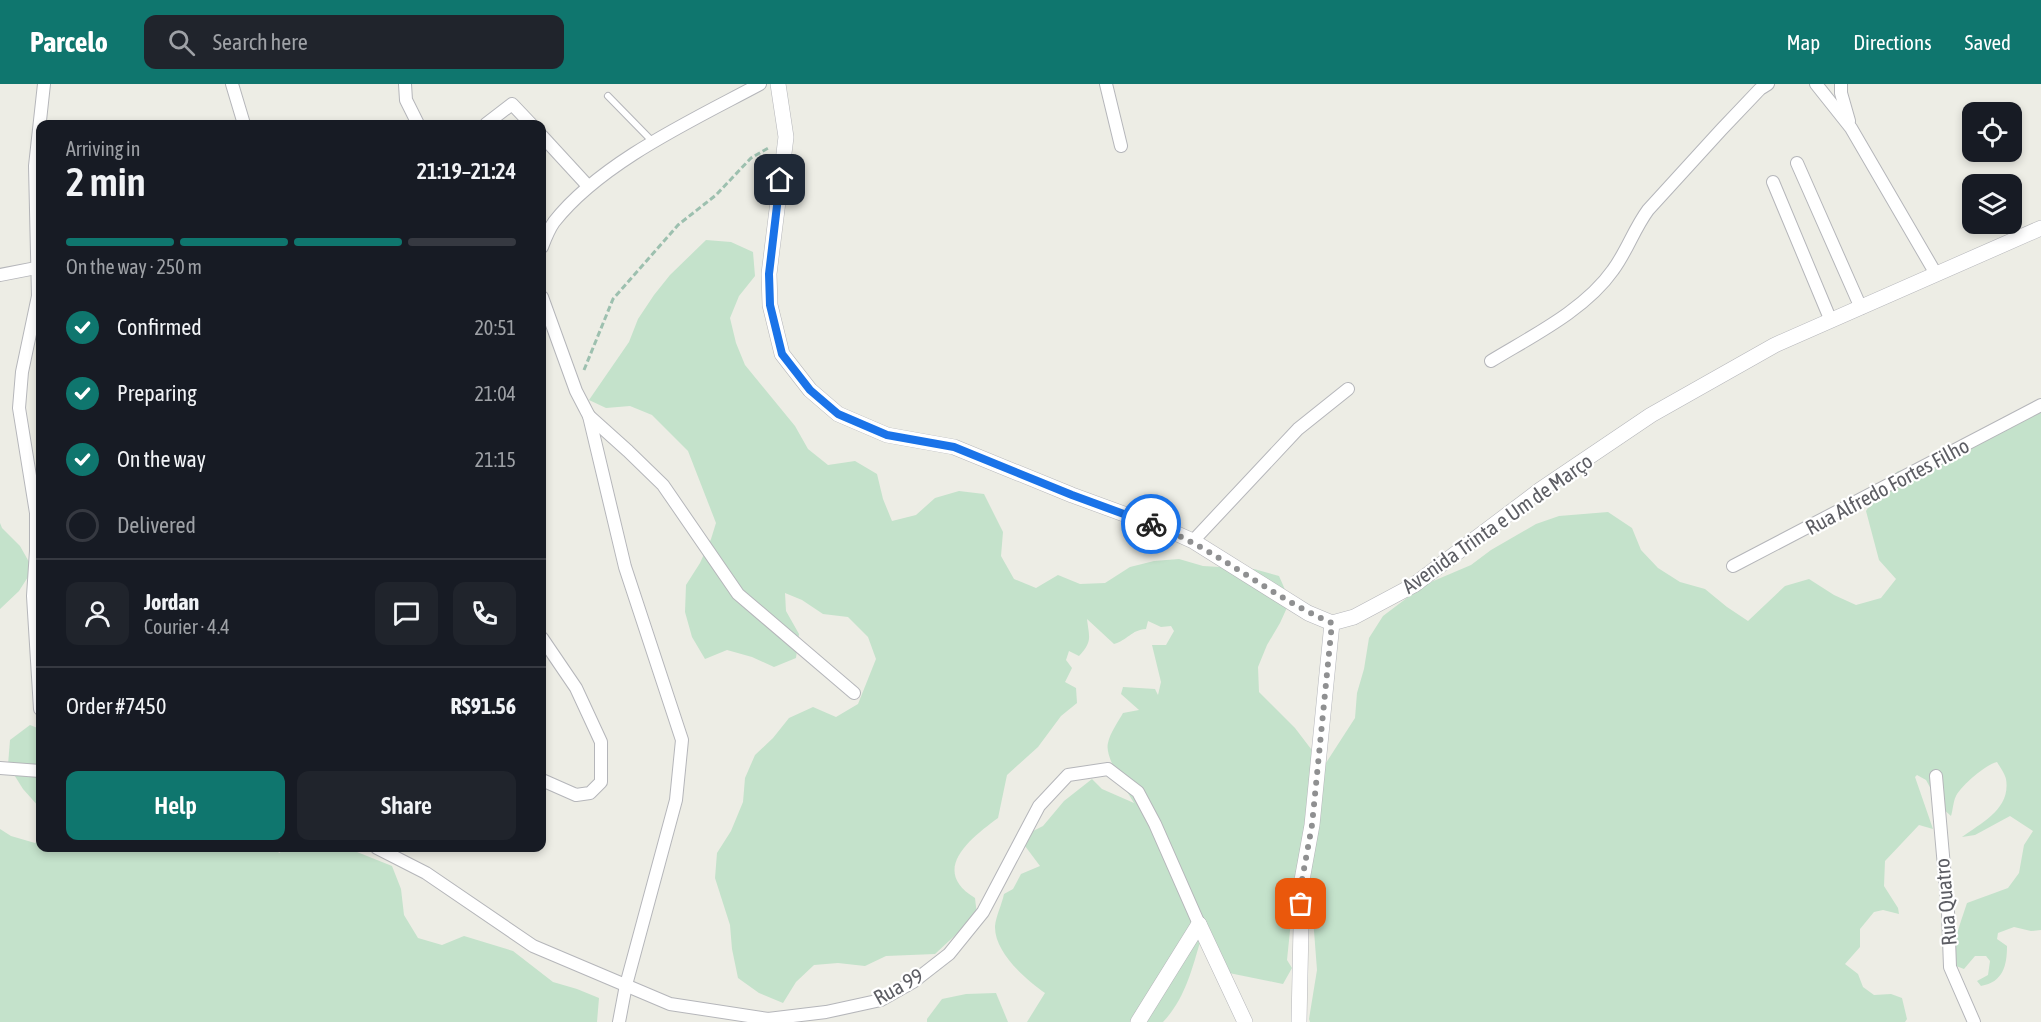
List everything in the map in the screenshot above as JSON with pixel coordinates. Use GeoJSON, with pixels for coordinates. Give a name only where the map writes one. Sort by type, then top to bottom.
{"type":"FeatureCollection","features":[{"type":"Feature","properties":{"kind":"street"},"geometry":{"type":"LineString","coordinates":[[40,120],[44,84]]}},
{"type":"Feature","properties":{"kind":"street"},"geometry":{"type":"LineString","coordinates":[[232,84],[243,120]]}},
{"type":"Feature","properties":{"kind":"street"},"geometry":{"type":"LineString","coordinates":[[405,84],[406,100],[416,120]]}},
{"type":"Feature","properties":{"kind":"street"},"geometry":{"type":"LineString","coordinates":[[546,239],[553,224],[588,186],[654,142],[760,84]]}},
{"type":"Feature","properties":{"kind":"street"},"geometry":{"type":"LineString","coordinates":[[778,84],[786,137],[769,274],[770,305],[782,354],[810,390],[838,414],[887,435],[954,447],[1072,495],[1173,532],[1193,541],[1308,613],[1332,623],[1312,825],[1302,880],[1299,1022]]}},
{"type":"Feature","properties":{"kind":"street"},"geometry":{"type":"LineString","coordinates":[[1106,84],[1121,146]]}},
{"type":"Feature","properties":{"kind":"street"},"geometry":{"type":"LineString","coordinates":[[1491,361],[1556,322],[1592,293],[1612,272],[1648,210],[1760,89],[1768,84]]}},
{"type":"Feature","properties":{"kind":"street"},"geometry":{"type":"LineString","coordinates":[[1816,84],[1851,128],[1936,274]]}},
{"type":"Feature","properties":{"kind":"street"},"geometry":{"type":"LineString","coordinates":[[1841,84],[1841,93],[1851,128]]}},
{"type":"Feature","properties":{"kind":"street"},"geometry":{"type":"LineString","coordinates":[[491,120],[512,104],[527,120]]}},
{"type":"Feature","properties":{"kind":"street"},"geometry":{"type":"LineString","coordinates":[[546,140],[588,186]]}},
{"type":"Feature","properties":{"kind":"street"},"geometry":{"type":"LineString","coordinates":[[0,275],[36,268],[36,157]]}},
{"type":"Feature","properties":{"kind":"street"},"geometry":{"type":"LineString","coordinates":[[1797,163],[1861,308]]}},
{"type":"Feature","properties":{"kind":"street"},"geometry":{"type":"LineString","coordinates":[[1773,182],[1831,321]]}},
{"type":"Feature","properties":{"kind":"street","name":"Avenida Trinta e Um de Março"},"geometry":{"type":"LineString","coordinates":[[1332,623],[1354,617],[1414,585],[1540,490],[1651,415],[1775,345],[2041,228]]}},
{"type":"Feature","properties":{"kind":"street"},"geometry":{"type":"LineString","coordinates":[[36,306],[22,372],[20,408],[36,513],[33,596],[36,645]]}},
{"type":"Feature","properties":{"kind":"street"},"geometry":{"type":"LineString","coordinates":[[546,308],[576,392],[589,416],[625,567],[682,740],[676,800],[626,985],[620,1022]]}},
{"type":"Feature","properties":{"kind":"street"},"geometry":{"type":"LineString","coordinates":[[1193,541],[1298,429],[1348,389]]}},
{"type":"Feature","properties":{"kind":"street","name":"Rua Alfredo Fortes Filho"},"geometry":{"type":"LineString","coordinates":[[1733,566],[2041,405]]}},
{"type":"Feature","properties":{"kind":"street"},"geometry":{"type":"LineString","coordinates":[[589,416],[663,485],[738,594],[854,693]]}},
{"type":"Feature","properties":{"kind":"street"},"geometry":{"type":"LineString","coordinates":[[546,644],[576,688],[601,742],[601,782],[590,793],[576,795],[546,782]]}},
{"type":"Feature","properties":{"kind":"street"},"geometry":{"type":"LineString","coordinates":[[0,768],[36,771]]}},
{"type":"Feature","properties":{"kind":"street","name":"Rua 99"},"geometry":{"type":"LineString","coordinates":[[385,852],[426,873],[533,946],[670,1004],[768,1019],[826,1012],[881,1000],[914,982],[949,954],[983,912],[1039,806],[1068,775],[1108,769],[1138,792],[1155,824],[1198,924]]}},
{"type":"Feature","properties":{"kind":"street","name":"Rua Quatro"},"geometry":{"type":"LineString","coordinates":[[1936,776],[1948,912],[1950,968],[1974,1022]]}},
{"type":"Feature","properties":{"kind":"street"},"geometry":{"type":"LineString","coordinates":[[1137,1022],[1198,924]]}},
{"type":"Feature","properties":{"kind":"street"},"geometry":{"type":"LineString","coordinates":[[1198,924],[1245,1022]]}},
{"type":"Feature","properties":{"kind":"lane"},"geometry":{"type":"LineString","coordinates":[[608,96],[654,142]]}},
{"type":"Feature","properties":{"kind":"path"},"geometry":{"type":"LineString","coordinates":[[576,392],[613,299],[678,225],[716,195],[751,158],[786,137]]}},
{"type":"Feature","properties":{"kind":"green space"},"geometry":{"type":"Polygon","coordinates":[[[706,240],[731,242],[753,252],[755,276],[739,296],[730,318],[736,343],[745,365],[795,426],[808,449],[828,465],[855,461],[877,474],[883,499],[892,521],[916,515],[935,498],[959,491],[984,494],[1003,532],[1001,556],[1014,579],[1036,588],[1058,575],[1080,584],[1105,583],[1130,567],[1154,561],[1179,559],[1203,566],[1254,569],[1279,576],[1290,601],[1258,667],[1259,692],[1295,728],[1324,766],[1355,718],[1357,693],[1369,638],[1383,616],[1424,585],[1471,565],[1491,550],[1536,524],[1559,516],[1608,512],[1632,528],[1641,550],[1658,568],[1680,582],[1705,589],[1748,621],[1785,586],[1809,579],[1834,595],[1856,605],[1881,598],[1896,579],[1879,560],[1866,511],[1880,489],[1898,471],[1925,467],[1970,450],[1990,435],[2003,421],[2041,398],[2041,930],[2031,931],[2014,927],[1998,933],[1997,939],[2007,946],[2005,966],[1999,977],[1988,984],[1981,986],[1977,981],[1988,975],[1990,961],[1986,956],[1975,956],[1964,969],[1956,966],[1955,943],[1967,903],[2008,888],[2019,873],[2024,845],[2033,831],[2010,816],[1975,835],[1962,837],[1993,814],[2004,799],[2006,779],[1997,762],[1980,771],[1963,786],[1955,798],[1951,816],[1941,807],[1926,780],[1917,775],[1915,777],[1933,829],[1919,825],[1885,861],[1884,886],[1898,908],[1899,914],[1883,910],[1874,912],[1860,929],[1860,947],[1845,964],[1858,974],[1863,987],[1874,995],[1891,994],[1902,998],[1907,1019],[1905,1022],[1310,1022],[1317,970],[1314,916],[1302,898],[1292,911],[1287,960],[1292,968],[1283,984],[1229,973],[1201,939],[1182,994],[1163,1022],[1027,1022],[1045,993],[1029,981],[1005,955],[996,936],[995,926],[1004,894],[1013,889],[1021,874],[1040,866],[1019,838],[1043,826],[1064,801],[1092,779],[1102,789],[1134,803],[1109,757],[1108,743],[1123,713],[1139,710],[1121,694],[1123,687],[1155,689],[1158,695],[1161,682],[1152,645],[1166,645],[1174,631],[1171,626],[1161,627],[1148,621],[1146,629],[1137,631],[1114,644],[1087,619],[1089,639],[1086,646],[1079,656],[1069,651],[1066,660],[1072,668],[1065,682],[1076,688],[1077,703],[1061,716],[1038,747],[1007,775],[998,818],[977,835],[959,855],[955,866],[955,876],[962,887],[975,898],[977,915],[935,954],[886,956],[865,966],[838,963],[814,965],[796,982],[783,1003],[759,993],[738,978],[730,925],[715,878],[717,853],[731,831],[743,802],[745,778],[755,755],[789,718],[813,707],[836,717],[858,704],[876,659],[868,637],[848,617],[823,614],[802,600],[785,593],[786,611],[799,634],[796,658],[774,667],[752,657],[727,650],[705,659],[692,637],[685,612],[686,585],[700,563],[716,523],[688,451],[652,415],[630,406],[606,408],[589,400],[629,342],[638,319],[654,295],[670,275],[706,240]]]}},
{"type":"Feature","properties":{"kind":"green space"},"geometry":{"type":"Polygon","coordinates":[[[0,523],[20,546],[33,569],[19,591],[0,609],[0,523]]]}},
{"type":"Feature","properties":{"kind":"green space"},"geometry":{"type":"Polygon","coordinates":[[[30,725],[36,727],[36,804],[23,789],[8,765],[10,740],[30,725]]]}},
{"type":"Feature","properties":{"kind":"green space"},"geometry":{"type":"Polygon","coordinates":[[[0,829],[11,836],[36,842],[36,852],[357,852],[392,866],[401,889],[404,915],[418,938],[442,945],[464,936],[513,951],[553,982],[599,998],[597,1022],[0,1022],[0,829]]]}},
{"type":"Feature","properties":{"kind":"green space"},"geometry":{"type":"Polygon","coordinates":[[[996,993],[1008,1022],[927,1022],[942,999],[966,994],[996,993]]]}},
{"type":"Feature","properties":{"kind":"way so far"},"geometry":{"type":"LineString","coordinates":[[1151,524],[1193,541],[1308,613],[1332,623],[1312,825],[1302,880],[1301,904]]}},
{"type":"Feature","properties":{"kind":"route"},"geometry":{"type":"LineString","coordinates":[[780,180],[769,274],[770,305],[782,354],[810,390],[838,414],[887,435],[954,447],[1151,524]]}}]}
